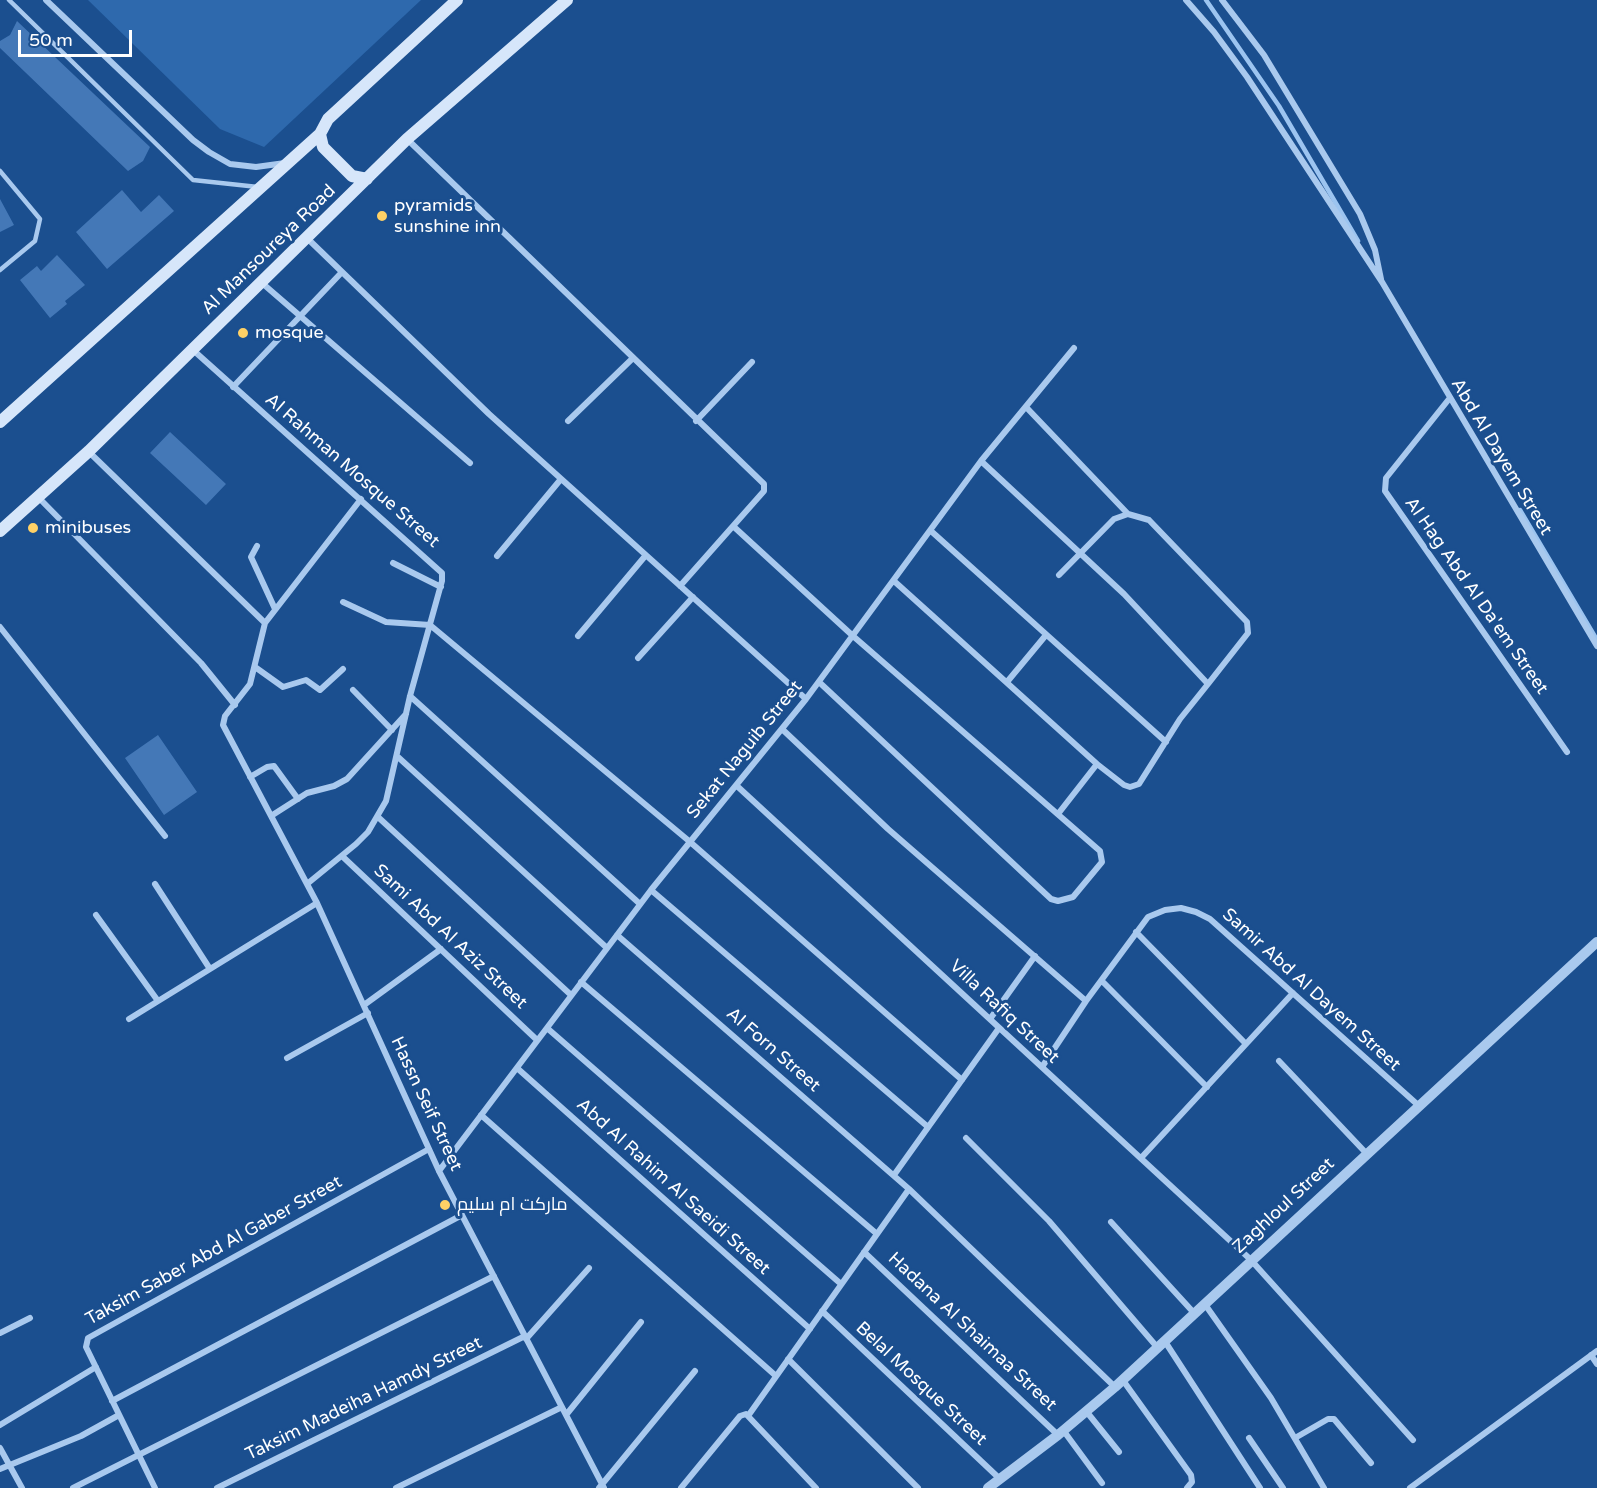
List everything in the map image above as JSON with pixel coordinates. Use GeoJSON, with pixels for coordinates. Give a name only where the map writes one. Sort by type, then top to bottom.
{"type":"FeatureCollection","features":[{"type":"Feature","properties":{"kind":"main road"},"geometry":{"type":"LineString","coordinates":[[0,422],[320,134],[328,119],[457,0]]}},
{"type":"Feature","properties":{"kind":"main road","name":"Al Mansoureya Road"},"geometry":{"type":"LineString","coordinates":[[0,531],[89,451],[308,239],[407,139],[567,0]]}},
{"type":"Feature","properties":{"kind":"main road"},"geometry":{"type":"LineString","coordinates":[[320,134],[323,147],[352,176],[367,179]]}},
{"type":"Feature","properties":{"kind":"street"},"geometry":{"type":"LineString","coordinates":[[46,0],[193,140],[209,152],[230,164],[256,167],[288,163]]}},
{"type":"Feature","properties":{"kind":"street","name":"Abd Al Dayem Street"},"geometry":{"type":"LineString","coordinates":[[1222,0],[1264,55],[1360,214],[1375,250],[1382,282]]}},
{"type":"Feature","properties":{"kind":"street","name":"Abd Al Dayem Street"},"geometry":{"type":"LineString","coordinates":[[1189,1],[1247,77],[1382,282],[1449,399],[1597,646]]}},
{"type":"Feature","properties":{"kind":"street"},"geometry":{"type":"LineString","coordinates":[[407,139],[696,421],[764,484],[764,491],[681,586]]}},
{"type":"Feature","properties":{"kind":"street"},"geometry":{"type":"LineString","coordinates":[[308,239],[561,479],[806,699]]}},
{"type":"Feature","properties":{"kind":"street"},"geometry":{"type":"LineString","coordinates":[[233,387],[342,272]]}},
{"type":"Feature","properties":{"kind":"street"},"geometry":{"type":"LineString","coordinates":[[262,283],[470,463]]}},
{"type":"Feature","properties":{"kind":"street","name":"Sekat Naguib Street"},"geometry":{"type":"LineString","coordinates":[[439,1171],[640,904],[819,682],[981,461],[1074,348]]}},
{"type":"Feature","properties":{"kind":"street","name":"Al Rahman Mosque Street"},"geometry":{"type":"LineString","coordinates":[[193,349],[233,387],[437,566],[442,573],[441,586]]}},
{"type":"Feature","properties":{"kind":"street"},"geometry":{"type":"LineString","coordinates":[[568,421],[633,358]]}},
{"type":"Feature","properties":{"kind":"street"},"geometry":{"type":"LineString","coordinates":[[696,421],[752,362]]}},
{"type":"Feature","properties":{"kind":"street","name":"Al Hag Abd Al Da'em Street"},"geometry":{"type":"LineString","coordinates":[[1449,399],[1386,478],[1385,491],[1567,752]]}},
{"type":"Feature","properties":{"kind":"street"},"geometry":{"type":"LineString","coordinates":[[894,581],[1097,764],[1124,785],[1136,786],[1180,719],[1248,633],[1247,622],[1149,520],[1128,514],[1026,407]]}},
{"type":"Feature","properties":{"kind":"street"},"geometry":{"type":"LineString","coordinates":[[89,451],[265,623]]}},
{"type":"Feature","properties":{"kind":"street"},"geometry":{"type":"LineString","coordinates":[[981,461],[1124,594],[1208,684]]}},
{"type":"Feature","properties":{"kind":"street"},"geometry":{"type":"LineString","coordinates":[[496,556],[561,479]]}},
{"type":"Feature","properties":{"kind":"street"},"geometry":{"type":"LineString","coordinates":[[37,497],[201,663],[234,705],[250,684],[265,623],[362,499]]}},
{"type":"Feature","properties":{"kind":"street"},"geometry":{"type":"LineString","coordinates":[[1059,575],[1114,519],[1128,514]]}},
{"type":"Feature","properties":{"kind":"street"},"geometry":{"type":"LineString","coordinates":[[733,526],[853,636],[1100,851],[1102,862],[1073,897],[1058,902],[1051,899],[819,682]]}},
{"type":"Feature","properties":{"kind":"street"},"geometry":{"type":"LineString","coordinates":[[931,531],[1166,742]]}},
{"type":"Feature","properties":{"kind":"street"},"geometry":{"type":"LineString","coordinates":[[257,546],[251,557],[274,609]]}},
{"type":"Feature","properties":{"kind":"street"},"geometry":{"type":"LineString","coordinates":[[578,636],[646,555]]}},
{"type":"Feature","properties":{"kind":"street"},"geometry":{"type":"LineString","coordinates":[[307,884],[368,832],[378,817],[392,784],[410,696],[441,586],[393,563]]}},
{"type":"Feature","properties":{"kind":"street"},"geometry":{"type":"LineString","coordinates":[[638,658],[693,597]]}},
{"type":"Feature","properties":{"kind":"street"},"geometry":{"type":"LineString","coordinates":[[342,602],[386,622],[430,625],[690,841],[962,1080]]}},
{"type":"Feature","properties":{"kind":"street"},"geometry":{"type":"LineString","coordinates":[[0,627],[165,836]]}},
{"type":"Feature","properties":{"kind":"street"},"geometry":{"type":"LineString","coordinates":[[1007,682],[1046,634]]}},
{"type":"Feature","properties":{"kind":"street"},"geometry":{"type":"LineString","coordinates":[[255,667],[283,687],[306,680],[320,690],[343,669]]}},
{"type":"Feature","properties":{"kind":"street"},"geometry":{"type":"LineString","coordinates":[[353,690],[392,730]]}},
{"type":"Feature","properties":{"kind":"street"},"geometry":{"type":"LineString","coordinates":[[410,696],[640,904]]}},
{"type":"Feature","properties":{"kind":"street","name":"Hassn Seif Street"},"geometry":{"type":"LineString","coordinates":[[234,705],[223,720],[224,730],[317,903],[439,1171],[602,1487]]}},
{"type":"Feature","properties":{"kind":"street"},"geometry":{"type":"LineString","coordinates":[[271,816],[314,790],[334,786],[347,779],[406,714]]}},
{"type":"Feature","properties":{"kind":"street"},"geometry":{"type":"LineString","coordinates":[[782,729],[888,828],[1086,1001]]}},
{"type":"Feature","properties":{"kind":"street"},"geometry":{"type":"LineString","coordinates":[[398,757],[607,948]]}},
{"type":"Feature","properties":{"kind":"street"},"geometry":{"type":"LineString","coordinates":[[1058,814],[1097,764]]}},
{"type":"Feature","properties":{"kind":"street"},"geometry":{"type":"LineString","coordinates":[[250,777],[267,767],[277,768],[298,799]]}},
{"type":"Feature","properties":{"kind":"street","name":"Villa Rafiq Street"},"geometry":{"type":"LineString","coordinates":[[737,786],[1250,1259],[1413,1440]]}},
{"type":"Feature","properties":{"kind":"street"},"geometry":{"type":"LineString","coordinates":[[378,817],[571,995]]}},
{"type":"Feature","properties":{"kind":"street","name":"Sami Abd Al Aziz Street"},"geometry":{"type":"LineString","coordinates":[[342,856],[537,1041]]}},
{"type":"Feature","properties":{"kind":"street"},"geometry":{"type":"LineString","coordinates":[[155,884],[210,969]]}},
{"type":"Feature","properties":{"kind":"street"},"geometry":{"type":"LineString","coordinates":[[651,890],[928,1127]]}},
{"type":"Feature","properties":{"kind":"street"},"geometry":{"type":"LineString","coordinates":[[129,1019],[317,903]]}},
{"type":"Feature","properties":{"kind":"street","name":"Samir Abd Al Dayem Street"},"geometry":{"type":"LineString","coordinates":[[1042,1067],[1086,1001],[1148,917],[1165,910],[1181,908],[1210,919],[1418,1105]]}},
{"type":"Feature","properties":{"kind":"street"},"geometry":{"type":"LineString","coordinates":[[96,915],[158,1001]]}},
{"type":"Feature","properties":{"kind":"street"},"geometry":{"type":"LineString","coordinates":[[1136,932],[1246,1044]]}},
{"type":"Feature","properties":{"kind":"street","name":"Al Forn Street"},"geometry":{"type":"LineString","coordinates":[[617,935],[894,1175],[1118,1383],[1192,1477],[1192,1482],[1187,1488]]}},
{"type":"Feature","properties":{"kind":"street","name":"Zaghloul Street"},"geometry":{"type":"LineString","coordinates":[[988,1488],[1061,1433],[1118,1383],[1250,1259],[1597,942]]}},
{"type":"Feature","properties":{"kind":"street"},"geometry":{"type":"LineString","coordinates":[[364,1005],[441,949]]}},
{"type":"Feature","properties":{"kind":"street"},"geometry":{"type":"LineString","coordinates":[[990,1019],[1035,956]]}},
{"type":"Feature","properties":{"kind":"street"},"geometry":{"type":"LineString","coordinates":[[1102,981],[1207,1088]]}},
{"type":"Feature","properties":{"kind":"street"},"geometry":{"type":"LineString","coordinates":[[581,982],[877,1234]]}},
{"type":"Feature","properties":{"kind":"street"},"geometry":{"type":"LineString","coordinates":[[1141,1158],[1293,993]]}},
{"type":"Feature","properties":{"kind":"street"},"geometry":{"type":"LineString","coordinates":[[287,1058],[368,1012]]}},
{"type":"Feature","properties":{"kind":"street"},"geometry":{"type":"LineString","coordinates":[[547,1028],[841,1284]]}},
{"type":"Feature","properties":{"kind":"street"},"geometry":{"type":"LineString","coordinates":[[894,1175],[999,1028]]}},
{"type":"Feature","properties":{"kind":"street"},"geometry":{"type":"LineString","coordinates":[[1279,1061],[1366,1153]]}},
{"type":"Feature","properties":{"kind":"street","name":"Abd Al Rahim Al Saeidi Street"},"geometry":{"type":"LineString","coordinates":[[517,1068],[810,1329]]}},
{"type":"Feature","properties":{"kind":"street"},"geometry":{"type":"LineString","coordinates":[[481,1115],[776,1376]]}},
{"type":"Feature","properties":{"kind":"street"},"geometry":{"type":"LineString","coordinates":[[966,1138],[1049,1221],[1160,1344],[1260,1488]]}},
{"type":"Feature","properties":{"kind":"street","name":"Taksim Saber Abd Al Gaber Street"},"geometry":{"type":"LineString","coordinates":[[155,1488],[86,1347],[86,1341],[90,1336],[429,1149]]}},
{"type":"Feature","properties":{"kind":"street"},"geometry":{"type":"LineString","coordinates":[[748,1416],[909,1189]]}},
{"type":"Feature","properties":{"kind":"street"},"geometry":{"type":"LineString","coordinates":[[112,1401],[462,1215]]}},
{"type":"Feature","properties":{"kind":"street"},"geometry":{"type":"LineString","coordinates":[[1111,1222],[1194,1313]]}},
{"type":"Feature","properties":{"kind":"street","name":"Hadana Al Shaimaa Street"},"geometry":{"type":"LineString","coordinates":[[864,1252],[1061,1433],[1102,1483]]}},
{"type":"Feature","properties":{"kind":"street"},"geometry":{"type":"LineString","coordinates":[[526,1338],[589,1268]]}},
{"type":"Feature","properties":{"kind":"street"},"geometry":{"type":"LineString","coordinates":[[73,1488],[138,1453],[494,1276]]}},
{"type":"Feature","properties":{"kind":"street"},"geometry":{"type":"LineString","coordinates":[[1204,1303],[1271,1398],[1324,1488]]}},
{"type":"Feature","properties":{"kind":"street","name":"Belal Mosque Street"},"geometry":{"type":"LineString","coordinates":[[822,1311],[1000,1479]]}},
{"type":"Feature","properties":{"kind":"street"},"geometry":{"type":"LineString","coordinates":[[0,1333],[30,1318]]}},
{"type":"Feature","properties":{"kind":"street"},"geometry":{"type":"LineString","coordinates":[[566,1415],[640,1322]]}},
{"type":"Feature","properties":{"kind":"street","name":"Taksim Madeiha Hamdy Street"},"geometry":{"type":"LineString","coordinates":[[217,1488],[526,1338]]}},
{"type":"Feature","properties":{"kind":"street"},"geometry":{"type":"LineString","coordinates":[[1410,1488],[1597,1351]]}},
{"type":"Feature","properties":{"kind":"street"},"geometry":{"type":"LineString","coordinates":[[1591,1355],[1597,1364]]}},
{"type":"Feature","properties":{"kind":"street"},"geometry":{"type":"LineString","coordinates":[[788,1359],[918,1488]]}},
{"type":"Feature","properties":{"kind":"street"},"geometry":{"type":"LineString","coordinates":[[0,1425],[96,1367]]}},
{"type":"Feature","properties":{"kind":"street"},"geometry":{"type":"LineString","coordinates":[[602,1487],[695,1371]]}},
{"type":"Feature","properties":{"kind":"street"},"geometry":{"type":"LineString","coordinates":[[396,1488],[562,1407]]}},
{"type":"Feature","properties":{"kind":"street"},"geometry":{"type":"LineString","coordinates":[[1086,1411],[1119,1452]]}},
{"type":"Feature","properties":{"kind":"street"},"geometry":{"type":"LineString","coordinates":[[0,1469],[81,1436],[119,1415]]}},
{"type":"Feature","properties":{"kind":"street"},"geometry":{"type":"LineString","coordinates":[[681,1488],[740,1416],[748,1416],[816,1488]]}},
{"type":"Feature","properties":{"kind":"street"},"geometry":{"type":"LineString","coordinates":[[1294,1438],[1330,1418],[1334,1419],[1371,1463]]}},
{"type":"Feature","properties":{"kind":"street"},"geometry":{"type":"LineString","coordinates":[[1249,1438],[1283,1488]]}},
{"type":"Feature","properties":{"kind":"street"},"geometry":{"type":"LineString","coordinates":[[0,1448],[22,1488]]}},
{"type":"Feature","properties":{"kind":"lane"},"geometry":{"type":"LineString","coordinates":[[9,0],[193,180],[261,187]]}},
{"type":"Feature","properties":{"kind":"lane"},"geometry":{"type":"LineString","coordinates":[[0,171],[40,219],[35,241],[0,270]]}},
{"type":"Feature","properties":{"kind":"shaded area"},"geometry":{"type":"Polygon","coordinates":[[[88,0],[421,0],[264,147],[220,129],[88,0]]]}},
{"type":"Feature","properties":{"kind":"building"},"geometry":{"type":"Polygon","coordinates":[[[17,21],[150,147],[143,161],[128,171],[0,48],[0,41],[10,35],[17,21]]]}},
{"type":"Feature","properties":{"kind":"building"},"geometry":{"type":"Polygon","coordinates":[[[122,190],[141,212],[159,195],[174,211],[107,269],[76,232],[122,190]]]}},
{"type":"Feature","properties":{"kind":"building"},"geometry":{"type":"Polygon","coordinates":[[[0,199],[14,225],[0,232],[0,199]]]}},
{"type":"Feature","properties":{"kind":"building"},"geometry":{"type":"Polygon","coordinates":[[[57,255],[85,285],[65,301],[67,304],[50,318],[20,280],[37,266],[41,271],[57,255]]]}},
{"type":"Feature","properties":{"kind":"building"},"geometry":{"type":"Polygon","coordinates":[[[170,432],[226,484],[206,505],[150,453],[170,432]]]}},
{"type":"Feature","properties":{"kind":"building"},"geometry":{"type":"Polygon","coordinates":[[[158,735],[197,792],[164,815],[125,758],[158,735]]]}},
{"type":"Feature","properties":{"kind":"waterway"},"geometry":{"type":"LineString","coordinates":[[1206,0],[1279,106],[1358,241]]}},
{"type":"Feature","properties":{"kind":"waterway"},"geometry":{"type":"LineString","coordinates":[[1520,510],[1597,640]]}},
{"type":"Feature","properties":{"kind":"place","name":"pyramids sunshine inn"},"geometry":{"type":"Point","coordinates":[382,216]}},
{"type":"Feature","properties":{"kind":"place","name":"mosque"},"geometry":{"type":"Point","coordinates":[243,333]}},
{"type":"Feature","properties":{"kind":"place","name":"minibuses"},"geometry":{"type":"Point","coordinates":[33,528]}},
{"type":"Feature","properties":{"kind":"place","name":"ماركت ام سليم"},"geometry":{"type":"Point","coordinates":[445,1205]}}]}
